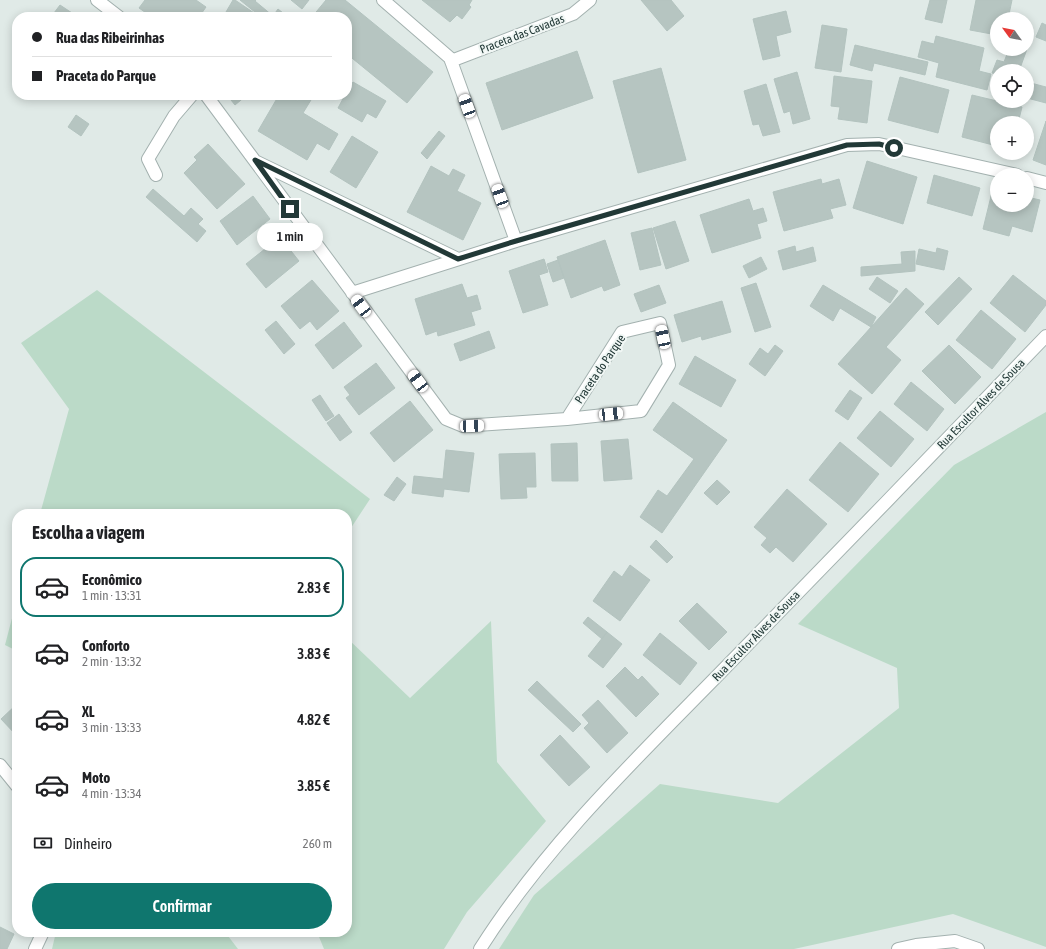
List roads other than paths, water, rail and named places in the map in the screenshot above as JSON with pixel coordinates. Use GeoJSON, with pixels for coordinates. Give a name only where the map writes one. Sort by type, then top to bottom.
{"type":"FeatureCollection","features":[{"type":"Feature","properties":{"kind":"street"},"geometry":{"type":"LineString","coordinates":[[96,0],[112,12]]}},
{"type":"Feature","properties":{"kind":"street"},"geometry":{"type":"LineString","coordinates":[[383,0],[450,58],[516,241]]}},
{"type":"Feature","properties":{"kind":"street","name":"Praceta das Cavadas"},"geometry":{"type":"LineString","coordinates":[[451,61],[573,14],[590,0]]}},
{"type":"Feature","properties":{"kind":"street"},"geometry":{"type":"LineString","coordinates":[[156,174],[148,159],[174,116],[188,100]]}},
{"type":"Feature","properties":{"kind":"street","name":"Praceta do Parque"},"geometry":{"type":"LineString","coordinates":[[210,100],[446,419],[463,426],[567,419],[641,411],[669,365],[660,322],[622,332],[567,419]]}},
{"type":"Feature","properties":{"kind":"street"},"geometry":{"type":"LineString","coordinates":[[352,293],[516,241],[847,145],[879,144],[990,169]]}},
{"type":"Feature","properties":{"kind":"street"},"geometry":{"type":"LineString","coordinates":[[255,160],[458,259]]}},
{"type":"Feature","properties":{"kind":"street"},"geometry":{"type":"LineString","coordinates":[[1034,180],[1046,183]]}},
{"type":"Feature","properties":{"kind":"street","name":"Rua Escultor Alves de Sousa"},"geometry":{"type":"LineString","coordinates":[[480,949],[514,899],[545,859],[615,781],[1046,336]]}},
{"type":"Feature","properties":{"kind":"street"},"geometry":{"type":"LineString","coordinates":[[0,765],[12,780]]}},
{"type":"Feature","properties":{"kind":"street"},"geometry":{"type":"LineString","coordinates":[[35,949],[41,937]]}},
{"type":"Feature","properties":{"kind":"street"},"geometry":{"type":"LineString","coordinates":[[898,949],[916,945],[955,941],[978,949]]}}]}
